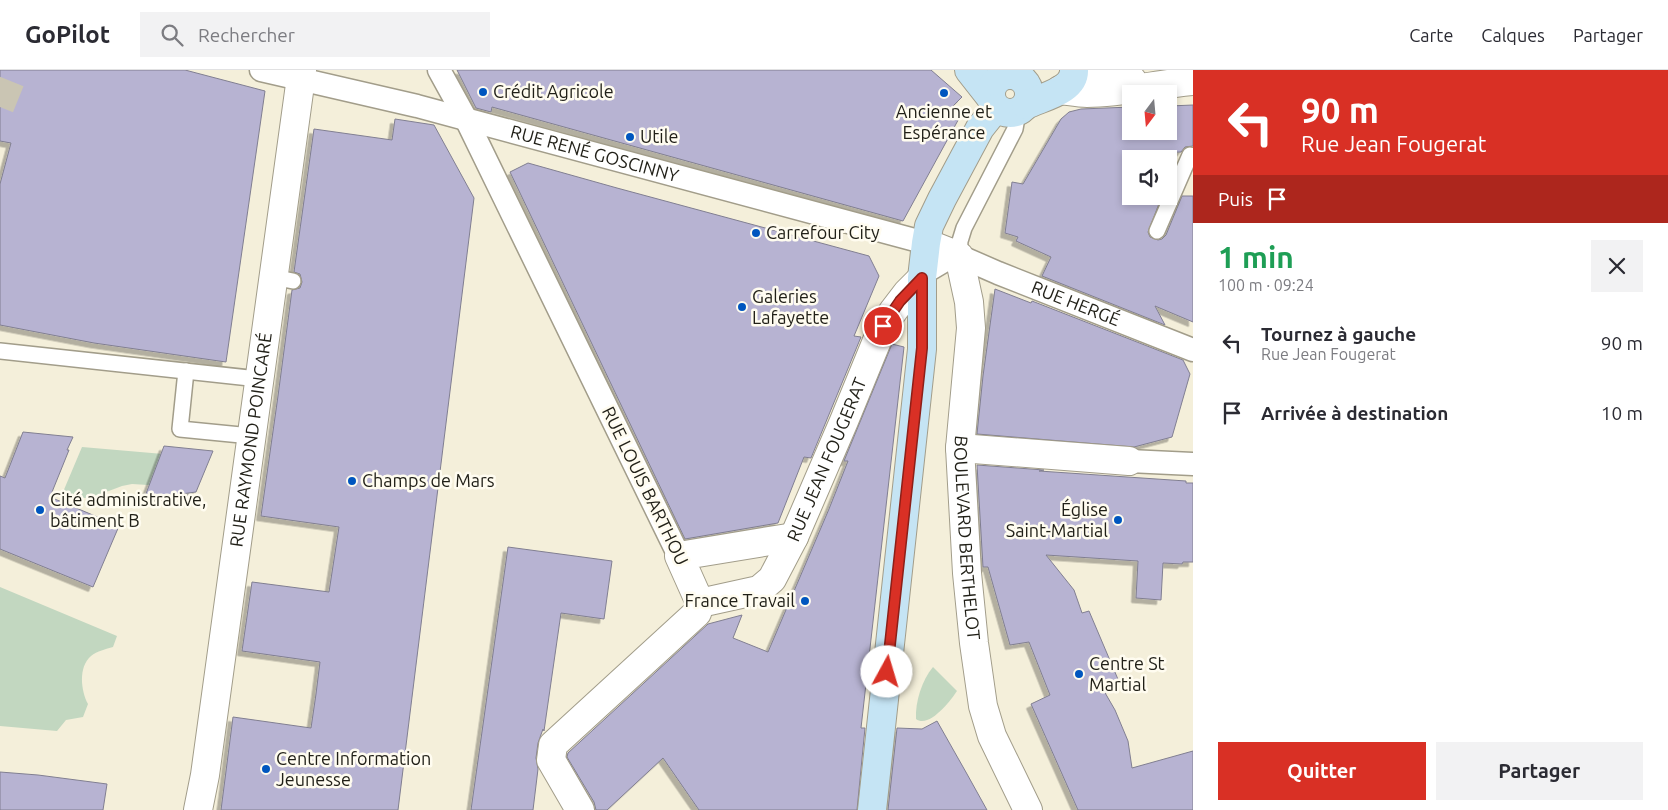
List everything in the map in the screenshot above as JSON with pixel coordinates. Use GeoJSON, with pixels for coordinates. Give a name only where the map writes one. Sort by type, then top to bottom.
{"type":"FeatureCollection","features":[{"type":"Feature","properties":{"kind":"main road"},"geometry":{"type":"LineString","coordinates":[[969,70],[1011,87]]}},
{"type":"Feature","properties":{"kind":"main road"},"geometry":{"type":"LineString","coordinates":[[872,810],[922,348],[922,278],[929,226],[980,128],[1011,87],[1038,79],[1042,85],[1053,90],[1067,80]]}},
{"type":"Feature","properties":{"kind":"street","name":"RUE RENÉ GOSCINNY"},"geometry":{"type":"LineString","coordinates":[[261,70],[302,75],[926,243]]}},
{"type":"Feature","properties":{"kind":"street","name":"RUE LOUIS BARTHOU"},"geometry":{"type":"LineString","coordinates":[[439,70],[466,119],[679,556],[700,603]]}},
{"type":"Feature","properties":{"kind":"street"},"geometry":{"type":"LineString","coordinates":[[1084,70],[1122,80],[1181,82]]}},
{"type":"Feature","properties":{"kind":"street","name":"RUE RAYMOND POINCARÉ"},"geometry":{"type":"LineString","coordinates":[[198,810],[205,774],[259,379],[283,279],[302,75]]}},
{"type":"Feature","properties":{"kind":"street"},"geometry":{"type":"LineString","coordinates":[[1067,80],[1087,93],[1125,91],[1181,82]]}},
{"type":"Feature","properties":{"kind":"street"},"geometry":{"type":"LineString","coordinates":[[926,243],[960,256]]}},
{"type":"Feature","properties":{"kind":"street","name":"RUE HERGÉ"},"geometry":{"type":"LineString","coordinates":[[960,256],[998,273],[1193,350]]}},
{"type":"Feature","properties":{"kind":"street","name":"BOULEVARD BERTHELOT"},"geometry":{"type":"LineString","coordinates":[[960,256],[969,302],[971,328],[960,448],[974,643],[983,706],[992,736],[1028,810]]}},
{"type":"Feature","properties":{"kind":"street","name":"RUE JEAN FOUGERAT"},"geometry":{"type":"LineString","coordinates":[[700,603],[759,590],[772,578],[794,537],[883,326],[902,298],[922,278]]}},
{"type":"Feature","properties":{"kind":"street"},"geometry":{"type":"LineString","coordinates":[[960,448],[1187,464]]}},
{"type":"Feature","properties":{"kind":"street"},"geometry":{"type":"LineString","coordinates":[[679,556],[794,537]]}},
{"type":"Feature","properties":{"kind":"street"},"geometry":{"type":"LineString","coordinates":[[580,810],[551,760],[553,745],[697,613],[700,603]]}},
{"type":"Feature","properties":{"kind":"lane"},"geometry":{"type":"LineString","coordinates":[[922,278],[960,256],[960,240],[964,228],[1014,129],[1011,87]]}},
{"type":"Feature","properties":{"kind":"lane"},"geometry":{"type":"LineString","coordinates":[[1158,230],[1192,156]]}},
{"type":"Feature","properties":{"kind":"lane"},"geometry":{"type":"LineString","coordinates":[[0,351],[259,379]]}},
{"type":"Feature","properties":{"kind":"lane"},"geometry":{"type":"LineString","coordinates":[[186,371],[180,429],[251,436]]}},
{"type":"Feature","properties":{"kind":"green space"},"geometry":{"type":"Polygon","coordinates":[[[82,447],[198,457],[164,486],[132,484],[93,497],[84,498],[63,492],[82,447]]]}},
{"type":"Feature","properties":{"kind":"green space"},"geometry":{"type":"Polygon","coordinates":[[[0,587],[117,636],[113,647],[93,654],[84,666],[82,686],[88,704],[83,717],[66,720],[57,731],[0,726],[0,587]]]}},
{"type":"Feature","properties":{"kind":"green space"},"geometry":{"type":"Polygon","coordinates":[[[933,667],[957,691],[950,701],[933,717],[921,721],[916,719],[918,699],[926,678],[933,667]]]}},
{"type":"Feature","properties":{"kind":"building"},"geometry":{"type":"Polygon","coordinates":[[[0,70],[185,70],[265,91],[226,362],[94,343],[0,325],[0,184],[11,143],[0,141],[0,70]]]}},
{"type":"Feature","properties":{"kind":"building"},"geometry":{"type":"Polygon","coordinates":[[[457,70],[931,70],[962,97],[950,109],[962,113],[903,221],[492,107],[491,112],[476,108],[457,70]]]}},
{"type":"Feature","properties":{"kind":"building"},"geometry":{"type":"Polygon","coordinates":[[[1193,105],[1193,146],[1185,147],[1181,152],[1177,152],[1177,150],[1122,150],[1122,205],[1158,205],[1148,232],[1150,237],[1158,240],[1162,239],[1166,235],[1182,196],[1193,196],[1193,322],[1155,306],[1165,325],[1042,276],[1051,257],[1016,241],[1018,237],[1005,233],[1012,182],[1023,184],[1061,119],[1069,112],[1081,109],[1122,107],[1122,140],[1178,140],[1178,106],[1193,105]]]}},
{"type":"Feature","properties":{"kind":"building","name":"Champs de Mars"},"geometry":{"type":"Polygon","coordinates":[[[395,119],[434,125],[474,198],[398,810],[221,810],[233,717],[311,728],[316,694],[320,662],[242,651],[252,582],[329,592],[339,527],[261,516],[292,290],[300,288],[302,282],[300,274],[294,272],[314,129],[392,140],[395,119]]]}},
{"type":"Feature","properties":{"kind":"building"},"geometry":{"type":"Polygon","coordinates":[[[528,163],[869,256],[879,276],[854,336],[861,337],[811,458],[804,457],[778,523],[685,539],[510,172],[528,163]]]}},
{"type":"Feature","properties":{"kind":"building"},"geometry":{"type":"Polygon","coordinates":[[[995,289],[1031,303],[1032,301],[1183,360],[1190,374],[1172,437],[1134,447],[977,434],[995,289]]]}},
{"type":"Feature","properties":{"kind":"building"},"geometry":{"type":"Polygon","coordinates":[[[892,344],[904,347],[861,728],[865,728],[857,810],[699,810],[663,758],[607,810],[596,810],[594,802],[567,757],[568,753],[708,624],[742,615],[733,638],[768,652],[829,509],[848,461],[844,461],[892,344]]]}},
{"type":"Feature","properties":{"kind":"building","name":"Cité administrative, bâtiment B"},"geometry":{"type":"Polygon","coordinates":[[[23,432],[73,437],[50,497],[119,526],[93,587],[0,549],[0,476],[5,478],[23,432]]]}},
{"type":"Feature","properties":{"kind":"building"},"geometry":{"type":"Polygon","coordinates":[[[164,446],[213,451],[196,492],[144,499],[164,446]]]}},
{"type":"Feature","properties":{"kind":"building"},"geometry":{"type":"Polygon","coordinates":[[[977,465],[1193,483],[1193,562],[1183,562],[1182,564],[1163,563],[1161,600],[1136,598],[1138,561],[1046,555],[1074,590],[1082,613],[1089,611],[1120,684],[1104,691],[1115,710],[1128,741],[1132,768],[1193,751],[1193,810],[1078,810],[1031,704],[1050,695],[1029,642],[1010,645],[988,567],[983,567],[977,465]]]}},
{"type":"Feature","properties":{"kind":"building"},"geometry":{"type":"Polygon","coordinates":[[[508,547],[612,561],[604,619],[561,613],[544,731],[543,729],[538,743],[536,758],[538,769],[533,810],[471,810],[508,547]]]}},
{"type":"Feature","properties":{"kind":"building"},"geometry":{"type":"Polygon","coordinates":[[[937,721],[987,810],[888,810],[897,728],[922,729],[937,721]]]}},
{"type":"Feature","properties":{"kind":"building"},"geometry":{"type":"Polygon","coordinates":[[[0,772],[107,784],[103,810],[0,810],[0,772]]]}},
{"type":"Feature","properties":{"kind":"tunnel"},"geometry":{"type":"LineString","coordinates":[[0,107],[15,70]]}},
{"type":"Feature","properties":{"kind":"place","name":"Crédit Agricole"},"geometry":{"type":"Point","coordinates":[483,92]}},
{"type":"Feature","properties":{"kind":"place","name":"Ancienne et Espérance"},"geometry":{"type":"Point","coordinates":[944,93]}},
{"type":"Feature","properties":{"kind":"place","name":"Utile"},"geometry":{"type":"Point","coordinates":[630,137]}},
{"type":"Feature","properties":{"kind":"place","name":"Carrefour City"},"geometry":{"type":"Point","coordinates":[756,233]}},
{"type":"Feature","properties":{"kind":"place","name":"Galeries Lafayette"},"geometry":{"type":"Point","coordinates":[742,307]}},
{"type":"Feature","properties":{"kind":"place","name":"Champs de Mars"},"geometry":{"type":"Point","coordinates":[352,481]}},
{"type":"Feature","properties":{"kind":"place","name":"Cité administrative, bâtiment B"},"geometry":{"type":"Point","coordinates":[40,510]}},
{"type":"Feature","properties":{"kind":"place","name":"Église Saint-Martial"},"geometry":{"type":"Point","coordinates":[1118,520]}},
{"type":"Feature","properties":{"kind":"place","name":"France Travail"},"geometry":{"type":"Point","coordinates":[805,601]}},
{"type":"Feature","properties":{"kind":"place","name":"Centre St Martial"},"geometry":{"type":"Point","coordinates":[1079,674]}},
{"type":"Feature","properties":{"kind":"place","name":"Centre Information Jeunesse"},"geometry":{"type":"Point","coordinates":[266,769]}},
{"type":"Feature","properties":{"kind":"route"},"geometry":{"type":"LineString","coordinates":[[883,326],[900,301],[922,278],[922,348],[887,672]]}}]}
